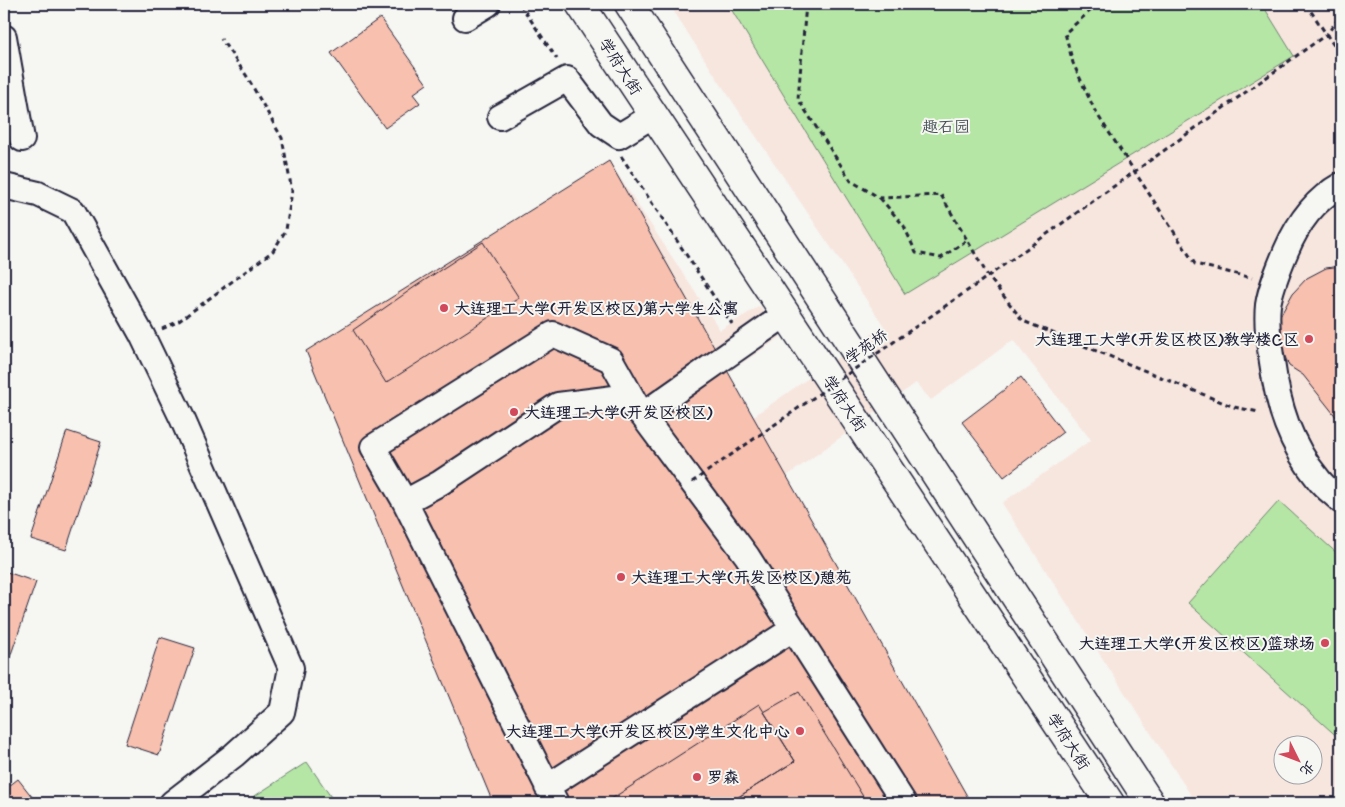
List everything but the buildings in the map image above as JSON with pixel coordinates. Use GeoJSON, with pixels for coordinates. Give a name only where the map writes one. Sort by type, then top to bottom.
{"type":"FeatureCollection","features":[{"type":"Feature","properties":{"kind":"main road","name":"学府大街"},"geometry":{"type":"LineString","coordinates":[[580,4],[1110,803]]}},
{"type":"Feature","properties":{"kind":"main road","name":"学府大街"},"geometry":{"type":"LineString","coordinates":[[629,4],[1150,803]]}},
{"type":"Feature","properties":{"kind":"street"},"geometry":{"type":"LineString","coordinates":[[466,18],[488,4]]}},
{"type":"Feature","properties":{"kind":"street"},"geometry":{"type":"LineString","coordinates":[[4,37],[22,139]]}},
{"type":"Feature","properties":{"kind":"street"},"geometry":{"type":"LineString","coordinates":[[500,117],[568,79],[601,124],[619,136],[654,114]]}},
{"type":"Feature","properties":{"kind":"street"},"geometry":{"type":"LineString","coordinates":[[1341,185],[1332,190],[1308,211],[1292,239],[1277,272],[1268,305],[1268,336],[1275,382],[1287,427],[1303,458],[1320,482],[1341,501]]}},
{"type":"Feature","properties":{"kind":"street"},"geometry":{"type":"LineString","coordinates":[[4,186],[38,194],[73,211],[142,335],[182,418],[291,668],[282,712],[234,755],[172,803]]}},
{"type":"Feature","properties":{"kind":"street"},"geometry":{"type":"LineString","coordinates":[[642,415],[786,314]]}},
{"type":"Feature","properties":{"kind":"street"},"geometry":{"type":"LineString","coordinates":[[793,629],[552,795],[405,502],[373,447],[553,334],[611,360],[642,415],[747,556],[904,803]]}},
{"type":"Feature","properties":{"kind":"street"},"geometry":{"type":"LineString","coordinates":[[405,502],[440,483],[558,405],[622,397],[642,415]]}},
{"type":"Feature","properties":{"kind":"path"},"geometry":{"type":"LineString","coordinates":[[520,4],[562,67]]}},
{"type":"Feature","properties":{"kind":"path"},"geometry":{"type":"LineString","coordinates":[[806,4],[798,98],[852,181],[880,198],[904,226],[916,253],[940,258],[967,240]]}},
{"type":"Feature","properties":{"kind":"path"},"geometry":{"type":"LineString","coordinates":[[1098,4],[1066,33],[1073,63],[1095,111],[1195,264],[1274,283]]}},
{"type":"Feature","properties":{"kind":"path"},"geometry":{"type":"LineString","coordinates":[[1306,4],[1341,56]]}},
{"type":"Feature","properties":{"kind":"path","name":"学苑桥"},"geometry":{"type":"LineString","coordinates":[[692,482],[980,282],[1327,34],[1341,15]]}},
{"type":"Feature","properties":{"kind":"path"},"geometry":{"type":"LineString","coordinates":[[142,335],[154,332],[179,320],[221,290],[273,251],[286,230],[292,191],[282,138],[246,75],[221,40]]}},
{"type":"Feature","properties":{"kind":"path"},"geometry":{"type":"LineString","coordinates":[[619,153],[744,342]]}},
{"type":"Feature","properties":{"kind":"path"},"geometry":{"type":"LineString","coordinates":[[880,198],[941,194],[988,276],[1023,321],[1234,407],[1284,416]]}},
{"type":"Feature","properties":{"kind":"shaded area","name":"大连理工大学(开发区校区)"},"geometry":{"type":"Polygon","coordinates":[[[669,4],[1341,4],[1341,803],[1196,803],[1002,503],[1091,440],[1013,340],[931,400],[916,383],[744,507],[936,803],[540,803],[306,351],[416,286],[609,161],[720,330],[760,306],[781,337],[684,401],[712,445],[884,326],[669,4]]]}},
{"type":"Feature","properties":{"kind":"green space","name":"趣石园"},"geometry":{"type":"Polygon","coordinates":[[[728,4],[1135,4],[1141,8],[1148,4],[1262,4],[1294,56],[905,294],[728,4]]]}},
{"type":"Feature","properties":{"kind":"green space"},"geometry":{"type":"Polygon","coordinates":[[[1279,501],[1341,557],[1341,740],[1188,603],[1279,501]]]}},
{"type":"Feature","properties":{"kind":"green space"},"geometry":{"type":"Polygon","coordinates":[[[307,762],[335,803],[244,803],[307,762]]]}},
{"type":"Feature","properties":{"kind":"place","name":"大连理工大学(开发区校区)第六学生公寓"},"geometry":{"type":"Point","coordinates":[444,308]}},
{"type":"Feature","properties":{"kind":"place","name":"大连理工大学(开发区校区)教学楼C区"},"geometry":{"type":"Point","coordinates":[1309,339]}},
{"type":"Feature","properties":{"kind":"place","name":"大连理工大学(开发区校区)"},"geometry":{"type":"Point","coordinates":[514,412]}},
{"type":"Feature","properties":{"kind":"place","name":"大连理工大学(开发区校区)憩苑"},"geometry":{"type":"Point","coordinates":[621,577]}},
{"type":"Feature","properties":{"kind":"place","name":"大连理工大学(开发区校区)篮球场"},"geometry":{"type":"Point","coordinates":[1325,643]}},
{"type":"Feature","properties":{"kind":"place","name":"大连理工大学(开发区校区)学生文化中心"},"geometry":{"type":"Point","coordinates":[800,731]}},
{"type":"Feature","properties":{"kind":"place","name":"罗森"},"geometry":{"type":"Point","coordinates":[697,777]}}]}
